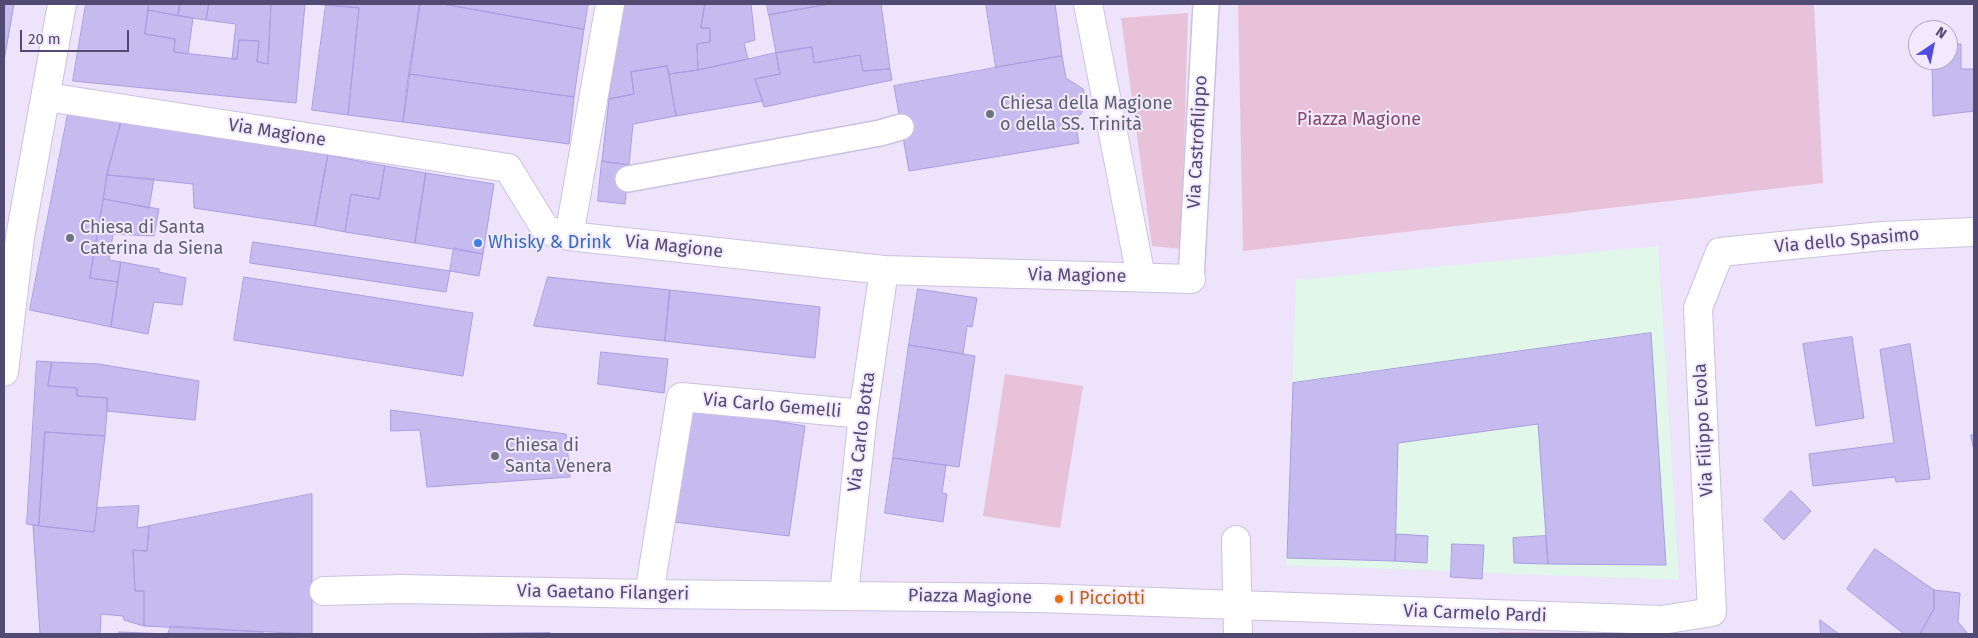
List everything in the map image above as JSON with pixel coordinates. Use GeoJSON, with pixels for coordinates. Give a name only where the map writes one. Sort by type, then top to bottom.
{"type":"FeatureCollection","features":[{"type":"Feature","properties":{"kind":"street"},"geometry":{"type":"LineString","coordinates":[[4,372],[12,235],[46,97],[62,4]]}},
{"type":"Feature","properties":{"kind":"street"},"geometry":{"type":"LineString","coordinates":[[569,236],[610,4]]}},
{"type":"Feature","properties":{"kind":"street"},"geometry":{"type":"LineString","coordinates":[[1088,4],[1141,277]]}},
{"type":"Feature","properties":{"kind":"street","name":"Via Castrofilippo"},"geometry":{"type":"LineString","coordinates":[[1191,279],[1206,4]]}},
{"type":"Feature","properties":{"kind":"street","name":"Via Magione"},"geometry":{"type":"LineString","coordinates":[[46,97],[508,168],[546,230],[569,236],[884,270],[1191,279]]}},
{"type":"Feature","properties":{"kind":"street"},"geometry":{"type":"LineString","coordinates":[[628,179],[880,133],[901,127]]}},
{"type":"Feature","properties":{"kind":"street","name":"Via dello Spasimo"},"geometry":{"type":"LineString","coordinates":[[1720,252],[1882,236],[1974,232]]}},
{"type":"Feature","properties":{"kind":"street","name":"Via Filippo Evola"},"geometry":{"type":"LineString","coordinates":[[1712,612],[1698,308],[1720,252]]}},
{"type":"Feature","properties":{"kind":"street","name":"Via Carlo Botta"},"geometry":{"type":"LineString","coordinates":[[844,595],[863,414],[884,270]]}},
{"type":"Feature","properties":{"kind":"street","name":"Via Carlo Gemelli"},"geometry":{"type":"LineString","coordinates":[[648,594],[681,397],[863,414]]}},
{"type":"Feature","properties":{"kind":"street"},"geometry":{"type":"LineString","coordinates":[[1236,540],[1238,634]]}},
{"type":"Feature","properties":{"kind":"street","name":"Via Gaetano Filangeri"},"geometry":{"type":"LineString","coordinates":[[324,591],[401,589],[882,596]]}},
{"type":"Feature","properties":{"kind":"street","name":"Piazza Magione"},"geometry":{"type":"LineString","coordinates":[[882,596],[1040,598],[1238,605]]}},
{"type":"Feature","properties":{"kind":"street","name":"Via Carmelo Pardi"},"geometry":{"type":"LineString","coordinates":[[1238,605],[1662,620],[1712,612]]}},
{"type":"Feature","properties":{"kind":"shaded area"},"geometry":{"type":"Polygon","coordinates":[[[1658,246],[1679,580],[1286,565],[1296,280],[1658,246]]]}},
{"type":"Feature","properties":{"kind":"green space","name":"Piazza Magione"},"geometry":{"type":"Polygon","coordinates":[[[1238,4],[1814,4],[1823,183],[1243,251],[1238,4]]]}},
{"type":"Feature","properties":{"kind":"green space"},"geometry":{"type":"Polygon","coordinates":[[[1188,13],[1181,249],[1152,246],[1121,18],[1188,13]]]}},
{"type":"Feature","properties":{"kind":"green space"},"geometry":{"type":"Polygon","coordinates":[[[1005,374],[1083,386],[1060,528],[983,516],[1005,374]]]}},
{"type":"Feature","properties":{"kind":"green space"},"geometry":{"type":"Polygon","coordinates":[[[1499,632],[1681,634],[1499,634],[1499,632]]]}},
{"type":"Feature","properties":{"kind":"building"},"geometry":{"type":"Polygon","coordinates":[[[4,4],[14,4],[4,61],[4,4]]]}},
{"type":"Feature","properties":{"kind":"building"},"geometry":{"type":"Polygon","coordinates":[[[86,4],[149,4],[145,34],[175,39],[174,52],[237,59],[239,40],[259,41],[257,62],[268,64],[271,4],[305,4],[296,103],[73,81],[86,4]]]}},
{"type":"Feature","properties":{"kind":"building"},"geometry":{"type":"Polygon","coordinates":[[[149,4],[180,4],[178,16],[148,10],[149,4]]]}},
{"type":"Feature","properties":{"kind":"building"},"geometry":{"type":"Polygon","coordinates":[[[180,4],[209,4],[206,20],[178,16],[180,4]]]}},
{"type":"Feature","properties":{"kind":"building"},"geometry":{"type":"Polygon","coordinates":[[[209,4],[271,4],[268,64],[257,62],[259,41],[239,40],[237,59],[232,59],[236,24],[206,20],[209,4]]]}},
{"type":"Feature","properties":{"kind":"building"},"geometry":{"type":"Polygon","coordinates":[[[312,4],[420,4],[403,122],[348,115],[359,8],[312,4]]]}},
{"type":"Feature","properties":{"kind":"building"},"geometry":{"type":"Polygon","coordinates":[[[420,4],[443,4],[584,29],[574,97],[409,74],[420,4]]]}},
{"type":"Feature","properties":{"kind":"building"},"geometry":{"type":"Polygon","coordinates":[[[443,4],[588,4],[584,29],[443,4]]]}},
{"type":"Feature","properties":{"kind":"building"},"geometry":{"type":"Polygon","coordinates":[[[622,4],[705,4],[701,28],[710,28],[710,42],[697,44],[698,70],[669,74],[667,66],[631,72],[634,94],[609,99],[622,4]]]}},
{"type":"Feature","properties":{"kind":"building"},"geometry":{"type":"Polygon","coordinates":[[[705,4],[751,4],[755,40],[744,43],[748,59],[698,70],[697,44],[710,42],[710,28],[701,28],[705,4]]]}},
{"type":"Feature","properties":{"kind":"building"},"geometry":{"type":"Polygon","coordinates":[[[767,4],[829,4],[769,15],[767,4]]]}},
{"type":"Feature","properties":{"kind":"building"},"geometry":{"type":"Polygon","coordinates":[[[829,4],[881,4],[890,69],[863,71],[860,55],[814,63],[812,47],[776,53],[769,15],[829,4]]]}},
{"type":"Feature","properties":{"kind":"building"},"geometry":{"type":"Polygon","coordinates":[[[986,4],[1055,4],[1062,56],[996,67],[986,4]]]}},
{"type":"Feature","properties":{"kind":"building"},"geometry":{"type":"Polygon","coordinates":[[[326,5],[359,8],[348,115],[312,110],[326,5]]]}},
{"type":"Feature","properties":{"kind":"building"},"geometry":{"type":"Polygon","coordinates":[[[148,10],[193,18],[188,54],[174,52],[175,39],[145,34],[148,10]]]}},
{"type":"Feature","properties":{"kind":"building"},"geometry":{"type":"Polygon","coordinates":[[[1958,44],[1961,44],[1961,69],[1974,69],[1974,111],[1933,116],[1932,70],[1958,70],[1958,44]]]}},
{"type":"Feature","properties":{"kind":"building"},"geometry":{"type":"Polygon","coordinates":[[[812,47],[814,63],[860,55],[863,71],[890,69],[892,80],[764,107],[755,79],[780,74],[776,53],[812,47]]]}},
{"type":"Feature","properties":{"kind":"building"},"geometry":{"type":"Polygon","coordinates":[[[776,53],[780,74],[755,79],[763,101],[676,116],[669,74],[698,70],[776,53]]]}},
{"type":"Feature","properties":{"kind":"building","name":"Chiesa della Magione o della SS. Trinità"},"geometry":{"type":"Polygon","coordinates":[[[1062,56],[1066,78],[1083,89],[1087,105],[1075,122],[1079,143],[909,171],[894,86],[1062,56]]]}},
{"type":"Feature","properties":{"kind":"building"},"geometry":{"type":"Polygon","coordinates":[[[667,66],[676,116],[633,124],[629,165],[602,161],[609,99],[634,94],[631,72],[667,66]]]}},
{"type":"Feature","properties":{"kind":"building"},"geometry":{"type":"Polygon","coordinates":[[[409,74],[574,97],[569,144],[403,122],[409,74]]]}},
{"type":"Feature","properties":{"kind":"building","name":"Chiesa di Santa Caterina da Siena"},"geometry":{"type":"Polygon","coordinates":[[[68,114],[121,122],[107,175],[90,278],[118,282],[111,327],[30,310],[68,114]]]}},
{"type":"Feature","properties":{"kind":"building"},"geometry":{"type":"Polygon","coordinates":[[[121,122],[328,155],[315,226],[194,208],[193,184],[107,175],[121,122]]]}},
{"type":"Feature","properties":{"kind":"building"},"geometry":{"type":"Polygon","coordinates":[[[328,155],[385,166],[379,199],[351,194],[345,232],[315,226],[328,155]]]}},
{"type":"Feature","properties":{"kind":"building"},"geometry":{"type":"Polygon","coordinates":[[[602,161],[629,165],[625,204],[598,201],[602,161]]]}},
{"type":"Feature","properties":{"kind":"building"},"geometry":{"type":"Polygon","coordinates":[[[385,166],[426,173],[415,243],[345,232],[351,194],[379,199],[385,166]]]}},
{"type":"Feature","properties":{"kind":"building"},"geometry":{"type":"Polygon","coordinates":[[[426,173],[494,184],[483,254],[415,243],[426,173]]]}},
{"type":"Feature","properties":{"kind":"building"},"geometry":{"type":"Polygon","coordinates":[[[107,175],[154,179],[149,208],[104,199],[107,175]]]}},
{"type":"Feature","properties":{"kind":"building"},"geometry":{"type":"Polygon","coordinates":[[[104,199],[159,209],[154,236],[113,234],[109,260],[121,262],[118,282],[90,278],[104,199]]]}},
{"type":"Feature","properties":{"kind":"building"},"geometry":{"type":"Polygon","coordinates":[[[253,242],[450,271],[446,292],[250,263],[253,242]]]}},
{"type":"Feature","properties":{"kind":"building"},"geometry":{"type":"Polygon","coordinates":[[[454,248],[483,254],[479,276],[450,271],[454,248]]]}},
{"type":"Feature","properties":{"kind":"building"},"geometry":{"type":"Polygon","coordinates":[[[121,262],[159,269],[159,272],[186,278],[182,305],[154,302],[148,334],[111,327],[121,262]]]}},
{"type":"Feature","properties":{"kind":"building"},"geometry":{"type":"Polygon","coordinates":[[[244,277],[473,313],[463,376],[234,340],[244,277]]]}},
{"type":"Feature","properties":{"kind":"building"},"geometry":{"type":"Polygon","coordinates":[[[548,277],[670,290],[665,341],[534,326],[548,277]]]}},
{"type":"Feature","properties":{"kind":"building"},"geometry":{"type":"Polygon","coordinates":[[[918,289],[977,298],[972,327],[967,326],[963,354],[909,345],[918,289]]]}},
{"type":"Feature","properties":{"kind":"building"},"geometry":{"type":"Polygon","coordinates":[[[670,290],[820,307],[815,358],[665,341],[670,290]]]}},
{"type":"Feature","properties":{"kind":"building"},"geometry":{"type":"Polygon","coordinates":[[[1651,333],[1666,565],[1548,564],[1538,424],[1398,443],[1395,561],[1287,558],[1293,383],[1651,333]]]}},
{"type":"Feature","properties":{"kind":"building"},"geometry":{"type":"Polygon","coordinates":[[[1852,337],[1864,418],[1816,426],[1803,344],[1852,337]]]}},
{"type":"Feature","properties":{"kind":"building"},"geometry":{"type":"Polygon","coordinates":[[[1910,344],[1930,479],[1896,482],[1895,477],[1813,486],[1809,454],[1894,443],[1880,350],[1910,344]]]}},
{"type":"Feature","properties":{"kind":"building"},"geometry":{"type":"Polygon","coordinates":[[[909,345],[975,356],[959,467],[893,458],[909,345]]]}},
{"type":"Feature","properties":{"kind":"building"},"geometry":{"type":"Polygon","coordinates":[[[601,352],[668,359],[664,393],[598,384],[601,352]]]}},
{"type":"Feature","properties":{"kind":"building"},"geometry":{"type":"Polygon","coordinates":[[[37,361],[52,362],[48,386],[77,388],[77,396],[107,398],[105,436],[45,432],[39,526],[27,524],[37,361]]]}},
{"type":"Feature","properties":{"kind":"building"},"geometry":{"type":"Polygon","coordinates":[[[52,362],[99,364],[199,381],[195,420],[107,411],[107,398],[77,396],[77,388],[48,386],[52,362]]]}},
{"type":"Feature","properties":{"kind":"building"},"geometry":{"type":"Polygon","coordinates":[[[690,407],[805,426],[789,536],[674,522],[690,407]]]}},
{"type":"Feature","properties":{"kind":"building","name":"Chiesa di Santa Venera"},"geometry":{"type":"Polygon","coordinates":[[[391,410],[566,434],[570,477],[427,487],[420,430],[391,431],[391,410]]]}},
{"type":"Feature","properties":{"kind":"building"},"geometry":{"type":"Polygon","coordinates":[[[45,432],[105,436],[94,532],[39,526],[45,432]]]}},
{"type":"Feature","properties":{"kind":"building"},"geometry":{"type":"Polygon","coordinates":[[[1971,435],[1974,435],[1974,450],[1971,435]]]}},
{"type":"Feature","properties":{"kind":"building"},"geometry":{"type":"Polygon","coordinates":[[[893,458],[946,465],[942,493],[947,494],[943,522],[885,513],[893,458]]]}},
{"type":"Feature","properties":{"kind":"building"},"geometry":{"type":"Polygon","coordinates":[[[1791,491],[1811,511],[1784,540],[1764,520],[1791,491]]]}},
{"type":"Feature","properties":{"kind":"building"},"geometry":{"type":"Polygon","coordinates":[[[312,494],[312,634],[144,626],[144,591],[135,591],[133,550],[147,551],[149,526],[312,494]]]}},
{"type":"Feature","properties":{"kind":"building"},"geometry":{"type":"Polygon","coordinates":[[[139,506],[137,528],[149,526],[147,551],[133,550],[135,591],[144,591],[144,626],[124,620],[123,616],[101,614],[100,634],[40,634],[33,525],[94,532],[97,508],[139,506]]]}},
{"type":"Feature","properties":{"kind":"building"},"geometry":{"type":"Polygon","coordinates":[[[1397,534],[1428,536],[1427,563],[1395,561],[1397,534]]]}},
{"type":"Feature","properties":{"kind":"building"},"geometry":{"type":"Polygon","coordinates":[[[1546,536],[1548,564],[1514,563],[1513,538],[1546,536]]]}},
{"type":"Feature","properties":{"kind":"building"},"geometry":{"type":"Polygon","coordinates":[[[1452,544],[1484,545],[1482,579],[1451,577],[1452,544]]]}},
{"type":"Feature","properties":{"kind":"building"},"geometry":{"type":"Polygon","coordinates":[[[1875,549],[1934,590],[1934,609],[1920,634],[1904,634],[1847,589],[1875,549]]]}},
{"type":"Feature","properties":{"kind":"building"},"geometry":{"type":"Polygon","coordinates":[[[1934,590],[1960,593],[1958,622],[1968,634],[1920,634],[1934,609],[1934,590]]]}},
{"type":"Feature","properties":{"kind":"building"},"geometry":{"type":"Polygon","coordinates":[[[1820,620],[1839,634],[1821,634],[1820,620]]]}},
{"type":"Feature","properties":{"kind":"building"},"geometry":{"type":"Polygon","coordinates":[[[171,626],[263,632],[263,634],[168,634],[171,626]]]}},
{"type":"Feature","properties":{"kind":"building"},"geometry":{"type":"Polygon","coordinates":[[[119,632],[168,634],[119,634],[119,632]]]}},
{"type":"Feature","properties":{"kind":"building"},"geometry":{"type":"Polygon","coordinates":[[[550,633],[550,634],[429,634],[550,633]]]}},
{"type":"Feature","properties":{"kind":"place","name":"Chiesa della Magione o della SS. Trinità"},"geometry":{"type":"Point","coordinates":[990,114]}},
{"type":"Feature","properties":{"kind":"place","name":"Chiesa di Santa Caterina da Siena"},"geometry":{"type":"Point","coordinates":[70,238]}},
{"type":"Feature","properties":{"kind":"place","name":"Whisky & Drink"},"geometry":{"type":"Point","coordinates":[478,243]}},
{"type":"Feature","properties":{"kind":"place","name":"Chiesa di Santa Venera"},"geometry":{"type":"Point","coordinates":[495,456]}},
{"type":"Feature","properties":{"kind":"place","name":"I Picciotti"},"geometry":{"type":"Point","coordinates":[1059,599]}}]}
